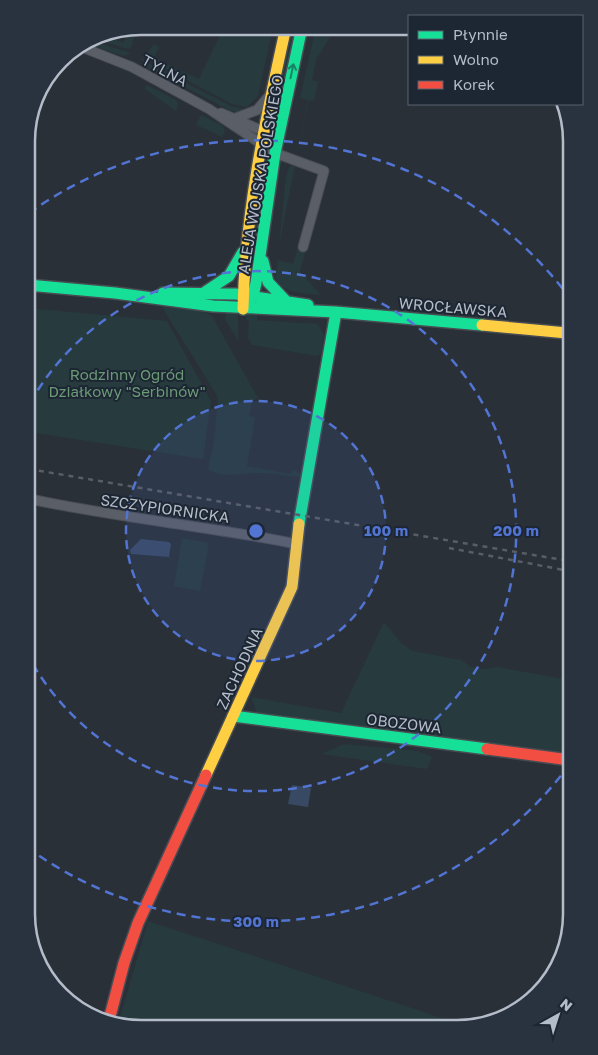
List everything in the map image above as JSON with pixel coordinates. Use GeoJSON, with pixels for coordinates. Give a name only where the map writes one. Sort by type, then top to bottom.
{"type":"FeatureCollection","features":[{"type":"Feature","properties":{"kind":"street","name":"ALEJA WOJSKA POLSKIEGO"},"geometry":{"type":"LineString","coordinates":[[248,296],[246,244],[263,131],[284,35]]}},
{"type":"Feature","properties":{"kind":"street","name":"ALEJA WOJSKA POLSKIEGO"},"geometry":{"type":"LineString","coordinates":[[248,296],[262,256],[275,153],[300,35]]}},
{"type":"Feature","properties":{"kind":"street","name":"TYLNA"},"geometry":{"type":"LineString","coordinates":[[87,49],[132,67],[209,109],[275,153],[324,171],[303,247]]}},
{"type":"Feature","properties":{"kind":"street"},"geometry":{"type":"LineString","coordinates":[[236,118],[257,110],[271,94]]}},
{"type":"Feature","properties":{"kind":"street","name":"TYLNA"},"geometry":{"type":"LineString","coordinates":[[209,109],[236,118],[263,131]]}},
{"type":"Feature","properties":{"kind":"street"},"geometry":{"type":"LineString","coordinates":[[263,131],[275,153]]}},
{"type":"Feature","properties":{"kind":"street"},"geometry":{"type":"LineString","coordinates":[[205,292],[220,284],[232,272],[246,244]]}},
{"type":"Feature","properties":{"kind":"street"},"geometry":{"type":"LineString","coordinates":[[262,256],[268,282],[285,300]]}},
{"type":"Feature","properties":{"kind":"street","name":"WROCŁAWSKA"},"geometry":{"type":"LineString","coordinates":[[35,287],[243,308],[336,312],[563,333]]}},
{"type":"Feature","properties":{"kind":"street","name":"WROCŁAWSKA"},"geometry":{"type":"LineString","coordinates":[[115,294],[205,292],[285,300],[336,312]]}},
{"type":"Feature","properties":{"kind":"street"},"geometry":{"type":"LineString","coordinates":[[243,308],[248,296]]}},
{"type":"Feature","properties":{"kind":"street","name":"ZACHODNIA"},"geometry":{"type":"LineString","coordinates":[[110,1015],[124,963],[138,922],[289,596],[295,570],[297,544],[336,312]]}},
{"type":"Feature","properties":{"kind":"street","name":"SZCZYPIORNICKA"},"geometry":{"type":"LineString","coordinates":[[35,500],[93,511],[225,530],[297,544]]}},
{"type":"Feature","properties":{"kind":"street","name":"OBOZOWA"},"geometry":{"type":"LineString","coordinates":[[233,716],[563,759]]}},
{"type":"Feature","properties":{"kind":"green space"},"geometry":{"type":"Polygon","coordinates":[[[134,35],[132,46],[128,49],[104,42],[114,39],[123,43],[127,36],[134,35]]]}},
{"type":"Feature","properties":{"kind":"green space"},"geometry":{"type":"Polygon","coordinates":[[[220,35],[271,35],[258,96],[247,107],[232,104],[147,59],[146,55],[154,44],[159,47],[154,58],[199,79],[220,35]]]}},
{"type":"Feature","properties":{"kind":"green space"},"geometry":{"type":"Polygon","coordinates":[[[289,35],[295,35],[277,121],[271,120],[289,35]]]}},
{"type":"Feature","properties":{"kind":"green space"},"geometry":{"type":"Polygon","coordinates":[[[314,35],[331,35],[316,60],[312,80],[318,82],[314,101],[309,100],[297,157],[308,100],[300,98],[314,35]]]}},
{"type":"Feature","properties":{"kind":"green space"},"geometry":{"type":"Polygon","coordinates":[[[100,43],[131,53],[124,56],[94,46],[100,43]]]}},
{"type":"Feature","properties":{"kind":"green space"},"geometry":{"type":"Polygon","coordinates":[[[142,58],[151,65],[231,106],[246,110],[239,113],[229,110],[145,66],[142,58]]]}},
{"type":"Feature","properties":{"kind":"green space"},"geometry":{"type":"Polygon","coordinates":[[[147,85],[176,100],[178,104],[176,111],[145,89],[147,85]]]}},
{"type":"Feature","properties":{"kind":"green space"},"geometry":{"type":"Polygon","coordinates":[[[201,115],[223,126],[225,131],[222,137],[196,125],[201,115]]]}},
{"type":"Feature","properties":{"kind":"green space"},"geometry":{"type":"Polygon","coordinates":[[[264,162],[253,278],[247,277],[264,162]]]}},
{"type":"Feature","properties":{"kind":"green space"},"geometry":{"type":"Polygon","coordinates":[[[295,165],[279,245],[286,177],[289,167],[295,165]]]}},
{"type":"Feature","properties":{"kind":"green space"},"geometry":{"type":"Polygon","coordinates":[[[298,247],[306,249],[300,272],[321,295],[289,290],[283,287],[275,278],[278,260],[293,264],[298,247]]]}},
{"type":"Feature","properties":{"kind":"green space"},"geometry":{"type":"Polygon","coordinates":[[[162,307],[197,309],[212,316],[258,398],[252,401],[249,416],[255,417],[247,466],[290,474],[294,470],[301,474],[299,477],[264,473],[226,475],[208,469],[214,442],[218,397],[162,307]]]}},
{"type":"Feature","properties":{"kind":"green space","name":"Rodzinny Ogród Działkowy \"Serbinów\""},"geometry":{"type":"Polygon","coordinates":[[[35,309],[167,321],[211,401],[203,459],[35,433],[35,309]]]}},
{"type":"Feature","properties":{"kind":"green space"},"geometry":{"type":"Polygon","coordinates":[[[226,313],[238,313],[238,341],[225,319],[226,313]]]}},
{"type":"Feature","properties":{"kind":"green space"},"geometry":{"type":"Polygon","coordinates":[[[247,314],[257,315],[257,320],[318,324],[324,335],[321,353],[317,356],[252,345],[248,338],[249,321],[246,320],[247,314]]]}},
{"type":"Feature","properties":{"kind":"green space"},"geometry":{"type":"Polygon","coordinates":[[[182,538],[209,543],[200,591],[174,586],[182,538]]]}},
{"type":"Feature","properties":{"kind":"green space"},"geometry":{"type":"Polygon","coordinates":[[[384,622],[402,644],[413,651],[461,660],[471,667],[485,669],[497,667],[563,679],[563,752],[257,713],[251,697],[341,713],[384,622]]]}},
{"type":"Feature","properties":{"kind":"green space"},"geometry":{"type":"Polygon","coordinates":[[[344,744],[418,751],[432,757],[427,769],[322,754],[344,744]]]}},
{"type":"Feature","properties":{"kind":"green space"},"geometry":{"type":"Polygon","coordinates":[[[148,921],[446,1020],[141,1020],[120,1017],[148,921]]]}},
{"type":"Feature","properties":{"kind":"water"},"geometry":{"type":"Polygon","coordinates":[[[141,539],[169,542],[171,544],[169,557],[131,554],[130,550],[141,539]]]}},
{"type":"Feature","properties":{"kind":"water"},"geometry":{"type":"Polygon","coordinates":[[[292,785],[311,788],[308,807],[288,804],[292,785]]]}},
{"type":"Feature","properties":{"kind":"railway"},"geometry":{"type":"LineString","coordinates":[[35,470],[563,560]]}},
{"type":"Feature","properties":{"kind":"railway"},"geometry":{"type":"LineString","coordinates":[[449,548],[563,570]]}},
{"type":"Feature","properties":{"kind":"traffic: fast"},"geometry":{"type":"LineString","coordinates":[[243,309],[253,296],[256,283],[275,153],[300,35]]}},
{"type":"Feature","properties":{"kind":"traffic: fast"},"geometry":{"type":"LineString","coordinates":[[205,292],[229,276],[243,252]]}},
{"type":"Feature","properties":{"kind":"traffic: fast"},"geometry":{"type":"LineString","coordinates":[[263,261],[268,282],[285,300]]}},
{"type":"Feature","properties":{"kind":"traffic: fast"},"geometry":{"type":"LineString","coordinates":[[35,286],[115,293],[213,306],[336,312],[482,325]]}},
{"type":"Feature","properties":{"kind":"traffic: fast"},"geometry":{"type":"LineString","coordinates":[[163,293],[236,294],[308,305]]}},
{"type":"Feature","properties":{"kind":"traffic: fast"},"geometry":{"type":"LineString","coordinates":[[299,524],[336,312]]}},
{"type":"Feature","properties":{"kind":"traffic: fast"},"geometry":{"type":"LineString","coordinates":[[233,716],[487,749]]}},
{"type":"Feature","properties":{"kind":"traffic: slow"},"geometry":{"type":"LineString","coordinates":[[243,309],[248,238],[257,167],[284,35]]}},
{"type":"Feature","properties":{"kind":"traffic: slow"},"geometry":{"type":"LineString","coordinates":[[482,325],[563,333]]}},
{"type":"Feature","properties":{"kind":"traffic: slow"},"geometry":{"type":"LineString","coordinates":[[206,775],[292,587],[299,524]]}},
{"type":"Feature","properties":{"kind":"traffic: jam"},"geometry":{"type":"LineString","coordinates":[[487,749],[563,759]]}},
{"type":"Feature","properties":{"kind":"traffic: jam"},"geometry":{"type":"LineString","coordinates":[[110,1015],[124,963],[138,923],[206,775]]}}]}
